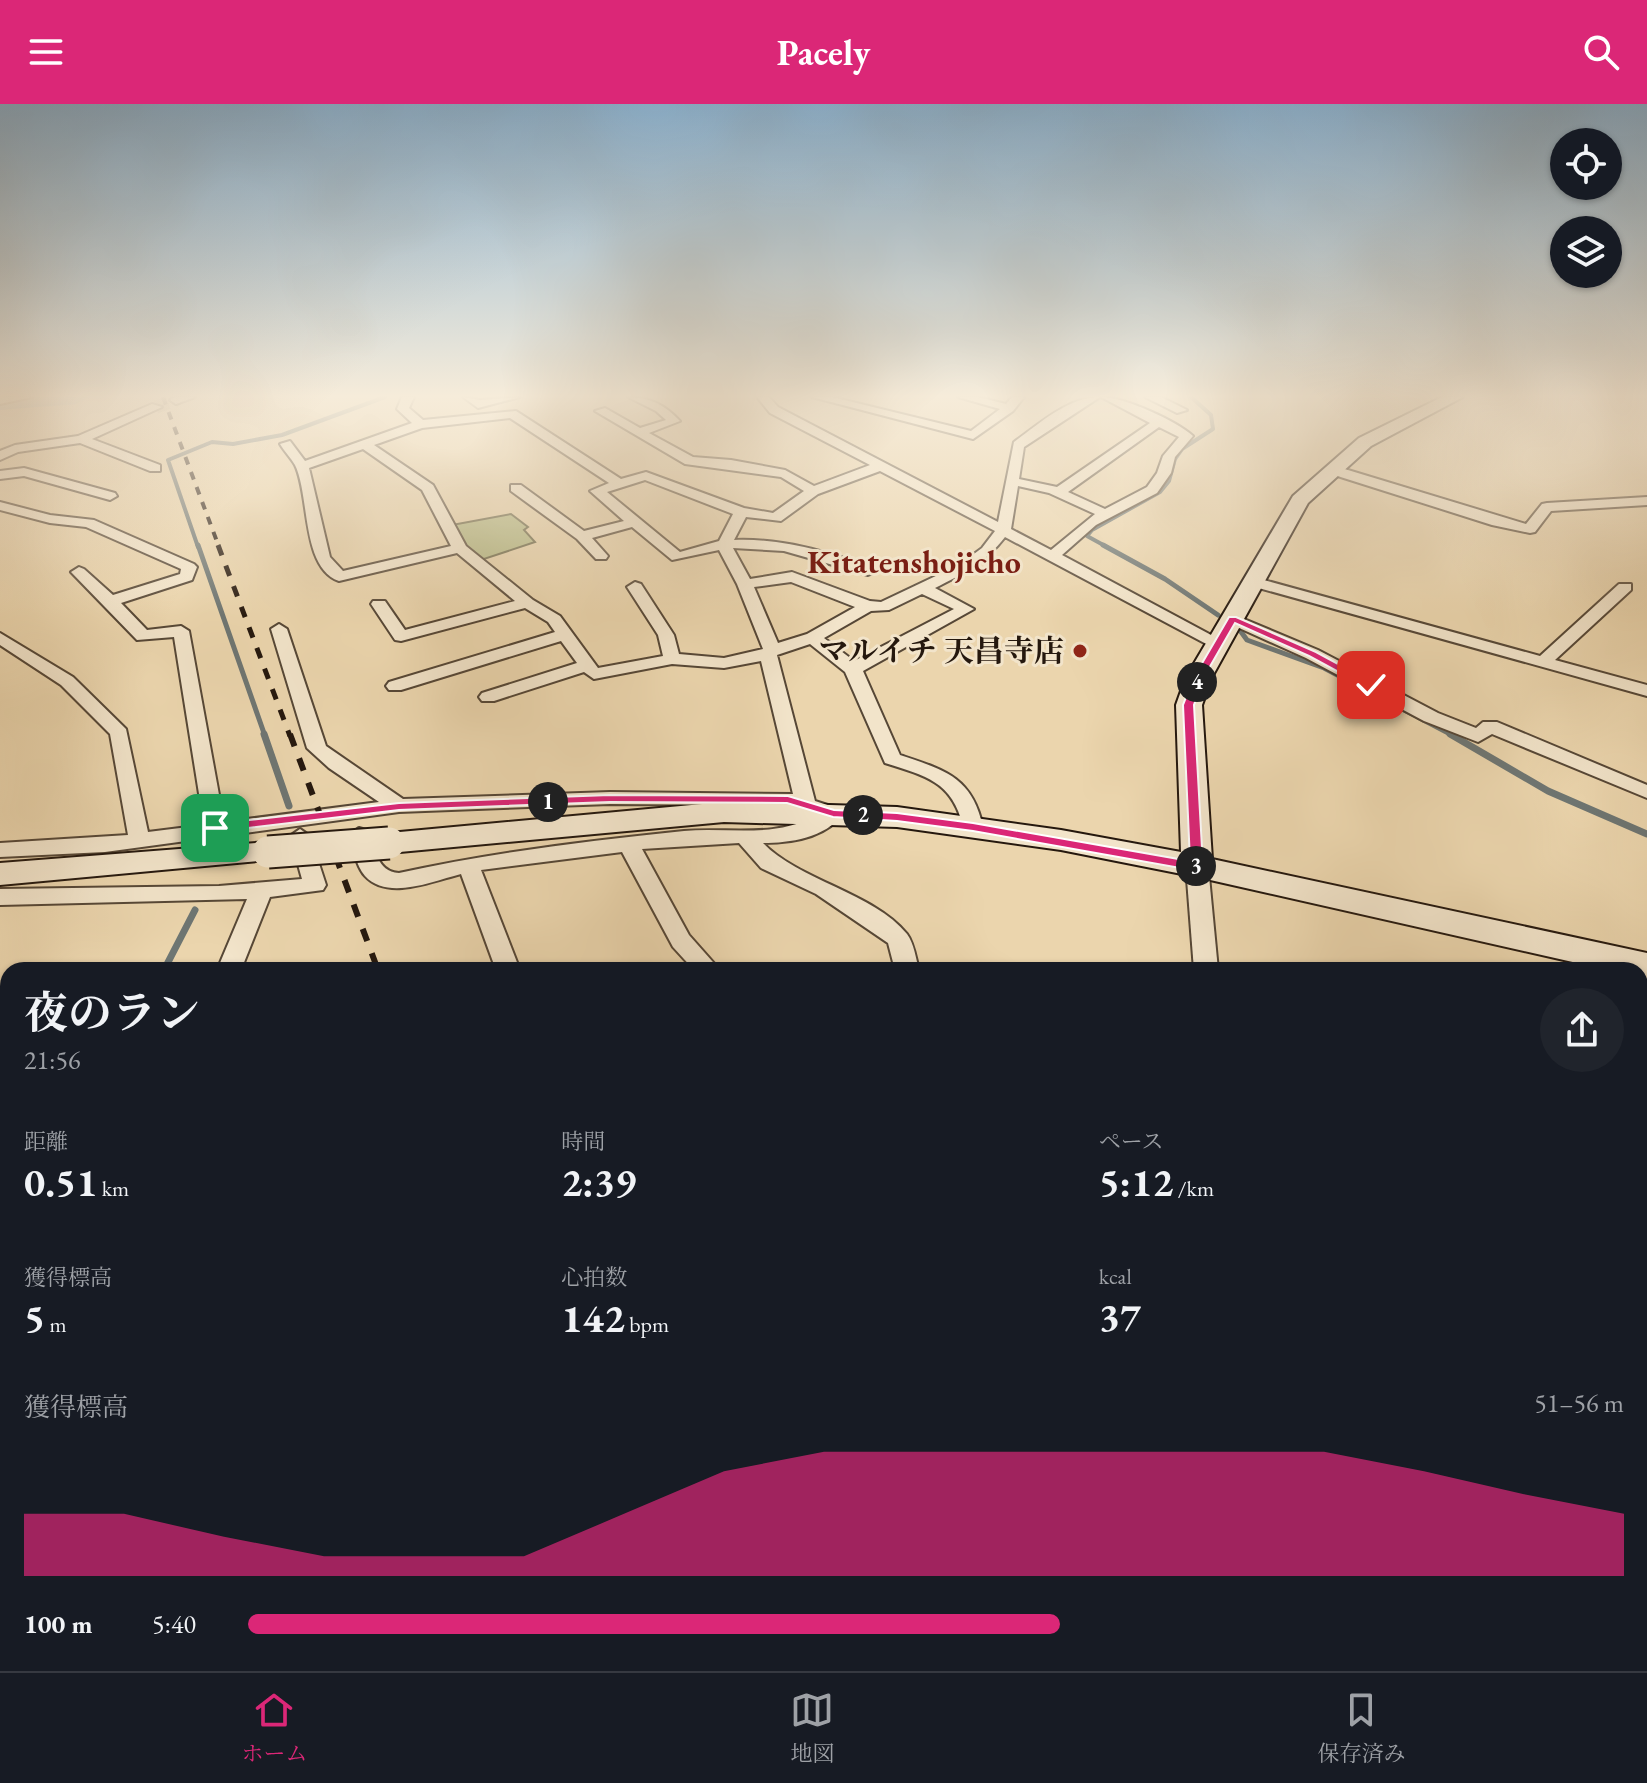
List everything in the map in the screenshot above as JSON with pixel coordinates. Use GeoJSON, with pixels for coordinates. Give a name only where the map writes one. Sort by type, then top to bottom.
{"type":"FeatureCollection","features":[{"type":"Feature","properties":{"kind":"street"},"geometry":{"type":"LineString","coordinates":[[303,470],[323,558],[339,576],[460,548]]}},
{"type":"Feature","properties":{"kind":"street"},"geometry":{"type":"LineString","coordinates":[[402,470],[428,488],[460,548],[527,603],[554,619],[594,674],[672,659],[724,663],[770,652],[813,638],[868,606]]}},
{"type":"Feature","properties":{"kind":"street"},"geometry":{"type":"LineString","coordinates":[[598,470],[619,484]]}},
{"type":"Feature","properties":{"kind":"street"},"geometry":{"type":"LineString","coordinates":[[764,470],[785,474],[813,491]]}},
{"type":"Feature","properties":{"kind":"street"},"geometry":{"type":"LineString","coordinates":[[868,570],[829,557],[757,544],[724,545],[677,557],[597,491],[646,476],[741,512],[776,518],[813,491],[869,470]]}},
{"type":"Feature","properties":{"kind":"street"},"geometry":{"type":"LineString","coordinates":[[888,470],[1053,556],[1225,631],[1312,654],[1431,717],[1478,736],[1490,726],[1647,792]]}},
{"type":"Feature","properties":{"kind":"street"},"geometry":{"type":"LineString","coordinates":[[745,584],[792,577],[868,606],[883,607],[964,568],[987,551],[1004,529],[1014,470]]}},
{"type":"Feature","properties":{"kind":"street"},"geometry":{"type":"LineString","coordinates":[[1058,492],[1089,470]]}},
{"type":"Feature","properties":{"kind":"street"},"geometry":{"type":"LineString","coordinates":[[1053,556],[1077,531],[1152,490],[1165,470]]}},
{"type":"Feature","properties":{"kind":"street"},"geometry":{"type":"LineString","coordinates":[[1333,470],[1497,522],[1530,529],[1547,507],[1647,501]]}},
{"type":"Feature","properties":{"kind":"street"},"geometry":{"type":"LineString","coordinates":[[1205,962],[1189,705],[1199,677],[1300,500],[1333,470]]}},
{"type":"Feature","properties":{"kind":"street"},"geometry":{"type":"LineString","coordinates":[[0,475],[24,472],[110,496]]}},
{"type":"Feature","properties":{"kind":"street"},"geometry":{"type":"LineString","coordinates":[[1012,481],[1058,492],[1105,514]]}},
{"type":"Feature","properties":{"kind":"street"},"geometry":{"type":"LineString","coordinates":[[516,488],[582,536],[601,556]]}},
{"type":"Feature","properties":{"kind":"street"},"geometry":{"type":"LineString","coordinates":[[0,506],[50,519],[89,523],[189,567],[187,577],[110,601]]}},
{"type":"Feature","properties":{"kind":"street"},"geometry":{"type":"LineString","coordinates":[[724,545],[741,512]]}},
{"type":"Feature","properties":{"kind":"street"},"geometry":{"type":"LineString","coordinates":[[582,536],[636,522]]}},
{"type":"Feature","properties":{"kind":"street"},"geometry":{"type":"LineString","coordinates":[[350,813],[372,870],[384,880],[399,881],[541,853],[694,837],[783,836],[805,831],[819,808],[770,652],[745,584],[724,545]]}},
{"type":"Feature","properties":{"kind":"street"},"geometry":{"type":"LineString","coordinates":[[79,572],[143,636],[181,631],[215,828]]}},
{"type":"Feature","properties":{"kind":"street"},"geometry":{"type":"LineString","coordinates":[[1253,582],[1647,691]]}},
{"type":"Feature","properties":{"kind":"street"},"geometry":{"type":"LineString","coordinates":[[635,587],[666,635],[672,659]]}},
{"type":"Feature","properties":{"kind":"street"},"geometry":{"type":"LineString","coordinates":[[853,669],[966,609],[920,587]]}},
{"type":"Feature","properties":{"kind":"street"},"geometry":{"type":"LineString","coordinates":[[1542,663],[1625,587]]}},
{"type":"Feature","properties":{"kind":"street"},"geometry":{"type":"LineString","coordinates":[[379,604],[401,636],[527,603]]}},
{"type":"Feature","properties":{"kind":"street"},"geometry":{"type":"LineString","coordinates":[[279,629],[317,748],[399,806]]}},
{"type":"Feature","properties":{"kind":"street"},"geometry":{"type":"LineString","coordinates":[[395,686],[565,634]]}},
{"type":"Feature","properties":{"kind":"street"},"geometry":{"type":"LineString","coordinates":[[0,638],[67,681],[106,716],[119,733],[139,839]]}},
{"type":"Feature","properties":{"kind":"street"},"geometry":{"type":"LineString","coordinates":[[813,638],[853,669],[892,759],[939,775],[966,796],[973,827]]}},
{"type":"Feature","properties":{"kind":"street"},"geometry":{"type":"LineString","coordinates":[[488,697],[588,665]]}},
{"type":"Feature","properties":{"kind":"street"},"geometry":{"type":"LineString","coordinates":[[0,850],[105,845],[399,806],[610,798],[788,799],[819,808]]}},
{"type":"Feature","properties":{"kind":"street"},"geometry":{"type":"LineString","coordinates":[[0,874],[724,812],[819,808],[973,827],[1197,866],[1629,962]]}},
{"type":"Feature","properties":{"kind":"street"},"geometry":{"type":"LineString","coordinates":[[0,897],[219,894],[315,885],[295,820]]}},
{"type":"Feature","properties":{"kind":"street"},"geometry":{"type":"LineString","coordinates":[[744,836],[769,863],[824,889],[898,939],[905,962]]}},
{"type":"Feature","properties":{"kind":"street"},"geometry":{"type":"LineString","coordinates":[[630,846],[681,941],[701,962]]}},
{"type":"Feature","properties":{"kind":"street"},"geometry":{"type":"LineString","coordinates":[[468,865],[505,962]]}},
{"type":"Feature","properties":{"kind":"street"},"geometry":{"type":"LineString","coordinates":[[232,962],[262,890]]}},
{"type":"Feature","properties":{"kind":"green space"},"geometry":{"type":"Polygon","coordinates":[[[511,514],[528,527],[524,530],[535,542],[481,560],[463,547],[452,525],[511,514]]]}},
{"type":"Feature","properties":{"kind":"waterway"},"geometry":{"type":"LineString","coordinates":[[171,470],[198,547]]}},
{"type":"Feature","properties":{"kind":"waterway"},"geometry":{"type":"LineString","coordinates":[[1107,547],[1087,536],[1092,530],[1160,492],[1169,481],[1172,470]]}},
{"type":"Feature","properties":{"kind":"waterway"},"geometry":{"type":"LineString","coordinates":[[198,545],[265,736]]}},
{"type":"Feature","properties":{"kind":"waterway"},"geometry":{"type":"LineString","coordinates":[[1103,545],[1165,579],[1218,615]]}},
{"type":"Feature","properties":{"kind":"waterway"},"geometry":{"type":"LineString","coordinates":[[1239,629],[1247,640],[1324,668],[1454,736]]}},
{"type":"Feature","properties":{"kind":"waterway"},"geometry":{"type":"LineString","coordinates":[[264,734],[289,806]]}},
{"type":"Feature","properties":{"kind":"waterway"},"geometry":{"type":"LineString","coordinates":[[1450,734],[1548,791],[1647,834]]}},
{"type":"Feature","properties":{"kind":"waterway"},"geometry":{"type":"LineString","coordinates":[[168,962],[195,910]]}},
{"type":"Feature","properties":{"kind":"railway"},"geometry":{"type":"LineString","coordinates":[[190,470],[219,547]]}},
{"type":"Feature","properties":{"kind":"railway"},"geometry":{"type":"LineString","coordinates":[[218,545],[290,736]]}},
{"type":"Feature","properties":{"kind":"railway"},"geometry":{"type":"LineString","coordinates":[[290,734],[375,962]]}},
{"type":"Feature","properties":{"kind":"place","name":"マルイチ 天昌寺店"},"geometry":{"type":"Point","coordinates":[1080,651]}},
{"type":"Feature","properties":{"kind":"district","name":"Kitatenshojicho"},"geometry":{"type":"Point","coordinates":[914,562]}},
{"type":"Feature","properties":{"kind":"route"},"geometry":{"type":"LineString","coordinates":[[215,828],[399,806],[610,798],[788,799],[833,814],[897,817],[973,827],[1197,866],[1189,705],[1199,677],[1232,619],[1312,654],[1371,685]]}}]}
